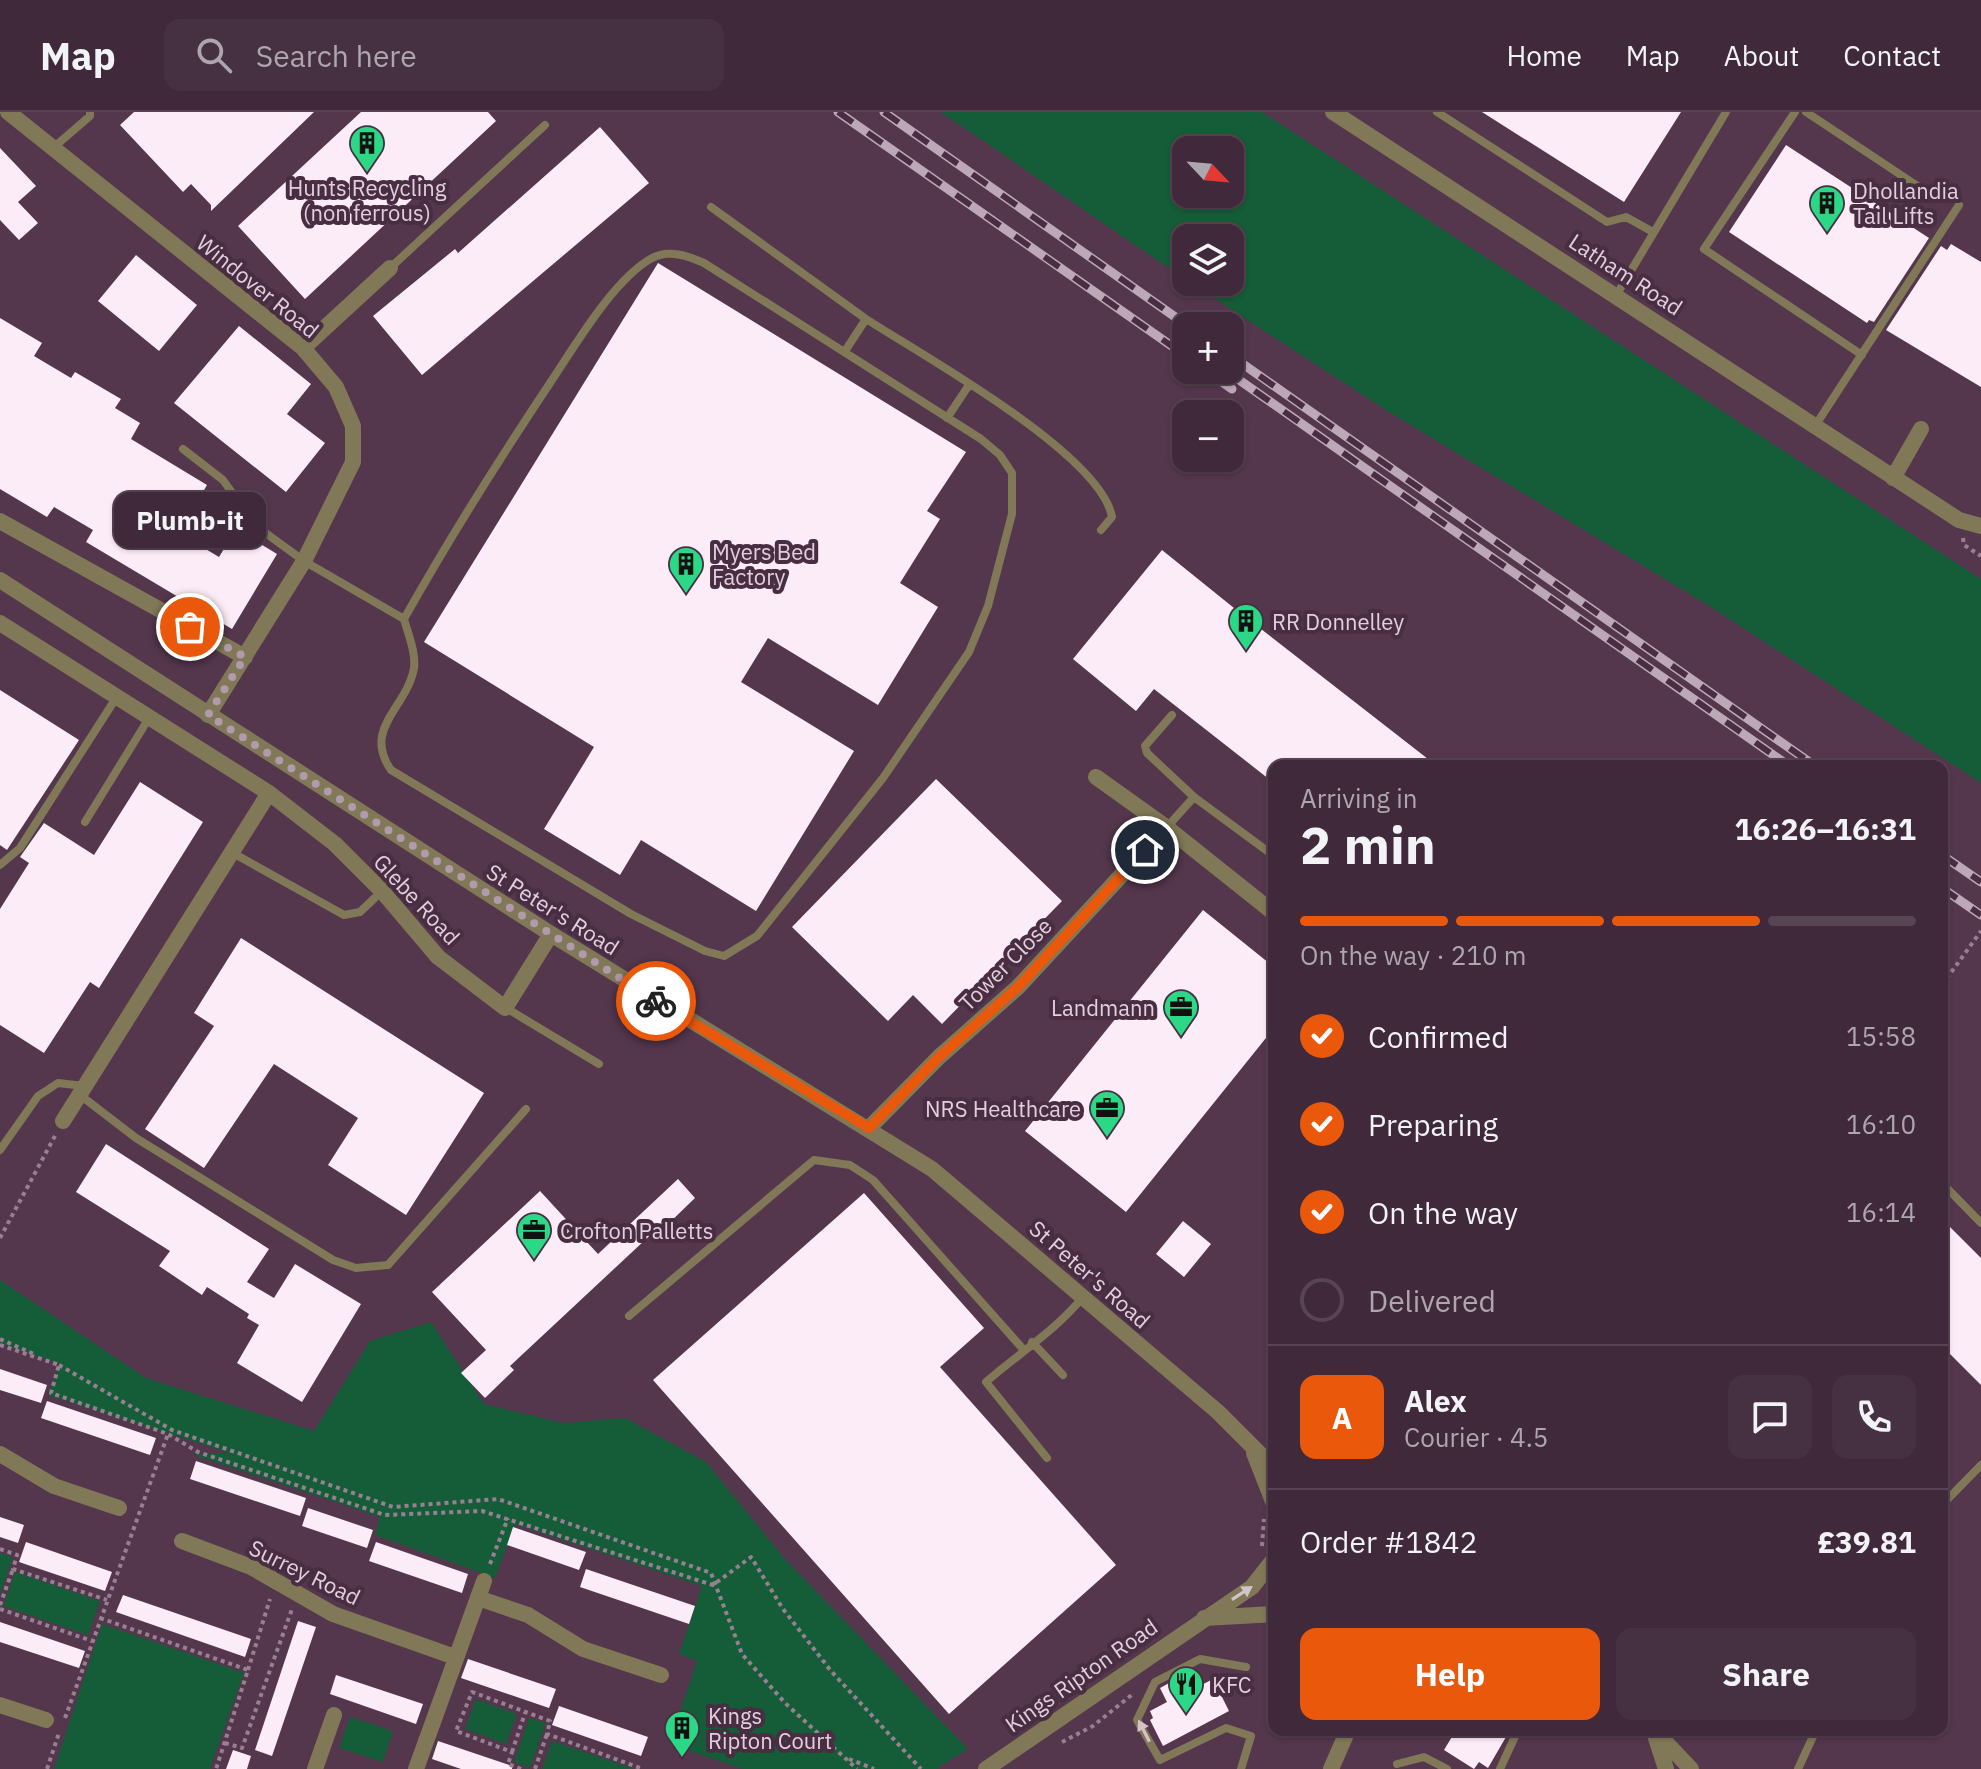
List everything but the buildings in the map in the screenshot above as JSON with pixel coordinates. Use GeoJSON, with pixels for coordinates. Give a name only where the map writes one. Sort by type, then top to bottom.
{"type":"FeatureCollection","features":[{"type":"Feature","properties":{"kind":"street","name":"Windover Road"},"geometry":{"type":"LineString","coordinates":[[8,112],[303,348],[336,387],[353,426],[353,462],[304,561],[208,715]]}},
{"type":"Feature","properties":{"kind":"street","name":"Latham Road"},"geometry":{"type":"LineString","coordinates":[[1335,113],[1617,294],[1893,478],[1959,520],[1981,526]]}},
{"type":"Feature","properties":{"kind":"street"},"geometry":{"type":"LineString","coordinates":[[303,348],[390,268]]}},
{"type":"Feature","properties":{"kind":"street"},"geometry":{"type":"LineString","coordinates":[[1893,478],[1921,429]]}},
{"type":"Feature","properties":{"kind":"street"},"geometry":{"type":"LineString","coordinates":[[0,521],[245,657]]}},
{"type":"Feature","properties":{"kind":"street","name":"St Peter's Road"},"geometry":{"type":"LineString","coordinates":[[0,580],[551,934],[932,1169],[1218,1412],[1268,1462]]}},
{"type":"Feature","properties":{"kind":"street","name":"Glebe Road"},"geometry":{"type":"LineString","coordinates":[[0,623],[269,793],[335,844],[382,891],[438,957],[505,1008]]}},
{"type":"Feature","properties":{"kind":"street"},"geometry":{"type":"LineString","coordinates":[[1096,777],[1166,827],[1268,908]]}},
{"type":"Feature","properties":{"kind":"street"},"geometry":{"type":"LineString","coordinates":[[63,1121],[269,793]]}},
{"type":"Feature","properties":{"kind":"street","name":"Tower Close"},"geometry":{"type":"LineString","coordinates":[[869,1128],[939,1057],[1018,987],[1166,827]]}},
{"type":"Feature","properties":{"kind":"street"},"geometry":{"type":"LineString","coordinates":[[505,1008],[551,934]]}},
{"type":"Feature","properties":{"kind":"street"},"geometry":{"type":"LineString","coordinates":[[1252,1447],[1268,1504]]}},
{"type":"Feature","properties":{"kind":"street"},"geometry":{"type":"LineString","coordinates":[[0,1454],[54,1486],[119,1508]]}},
{"type":"Feature","properties":{"kind":"street","name":"Surrey Road"},"geometry":{"type":"LineString","coordinates":[[182,1541],[276,1580],[333,1614],[455,1657]]}},
{"type":"Feature","properties":{"kind":"street","name":"Kings Ripton Road"},"geometry":{"type":"LineString","coordinates":[[986,1769],[1201,1618],[1252,1587],[1266,1558]]}},
{"type":"Feature","properties":{"kind":"street"},"geometry":{"type":"LineString","coordinates":[[416,1769],[484,1581]]}},
{"type":"Feature","properties":{"kind":"street"},"geometry":{"type":"LineString","coordinates":[[478,1598],[528,1615],[583,1649],[661,1675]]}},
{"type":"Feature","properties":{"kind":"street"},"geometry":{"type":"LineString","coordinates":[[1201,1618],[1268,1614]]}},
{"type":"Feature","properties":{"kind":"street"},"geometry":{"type":"LineString","coordinates":[[0,1705],[46,1720]]}},
{"type":"Feature","properties":{"kind":"street"},"geometry":{"type":"LineString","coordinates":[[315,1769],[334,1715]]}},
{"type":"Feature","properties":{"kind":"street"},"geometry":{"type":"LineString","coordinates":[[1331,1769],[1345,1736]]}},
{"type":"Feature","properties":{"kind":"street"},"geometry":{"type":"LineString","coordinates":[[1656,1736],[1666,1769]]}},
{"type":"Feature","properties":{"kind":"street"},"geometry":{"type":"LineString","coordinates":[[1660,1736],[1691,1769]]}},
{"type":"Feature","properties":{"kind":"lane"},"geometry":{"type":"LineString","coordinates":[[53,148],[90,116],[90,112]]}},
{"type":"Feature","properties":{"kind":"lane"},"geometry":{"type":"LineString","coordinates":[[1437,112],[1607,222],[1626,217],[1653,232]]}},
{"type":"Feature","properties":{"kind":"lane"},"geometry":{"type":"LineString","coordinates":[[1617,294],[1726,112]]}},
{"type":"Feature","properties":{"kind":"lane"},"geometry":{"type":"LineString","coordinates":[[1795,112],[1704,249],[1862,355]]}},
{"type":"Feature","properties":{"kind":"lane"},"geometry":{"type":"LineString","coordinates":[[1806,112],[1922,189]]}},
{"type":"Feature","properties":{"kind":"lane"},"geometry":{"type":"LineString","coordinates":[[390,268],[545,125]]}},
{"type":"Feature","properties":{"kind":"lane"},"geometry":{"type":"LineString","coordinates":[[1815,426],[1959,205]]}},
{"type":"Feature","properties":{"kind":"lane"},"geometry":{"type":"LineString","coordinates":[[711,207],[866,319],[1049,440],[1093,481],[1109,501],[1112,517],[1101,530]]}},
{"type":"Feature","properties":{"kind":"lane"},"geometry":{"type":"LineString","coordinates":[[665,253],[687,256],[704,263],[947,418],[990,447],[1012,473],[1012,514],[988,606],[969,652],[883,778],[757,936],[724,956],[705,951],[631,914],[391,770],[381,755],[379,737],[412,679],[415,662],[404,619],[504,452],[594,316],[653,258],[665,253]]}},
{"type":"Feature","properties":{"kind":"lane"},"geometry":{"type":"LineString","coordinates":[[845,351],[866,319]]}},
{"type":"Feature","properties":{"kind":"lane"},"geometry":{"type":"LineString","coordinates":[[947,418],[969,385]]}},
{"type":"Feature","properties":{"kind":"lane"},"geometry":{"type":"LineString","coordinates":[[183,449],[223,480],[256,526],[304,561],[404,619]]}},
{"type":"Feature","properties":{"kind":"lane"},"geometry":{"type":"LineString","coordinates":[[0,865],[20,848],[116,698]]}},
{"type":"Feature","properties":{"kind":"lane"},"geometry":{"type":"LineString","coordinates":[[1172,715],[1145,746],[1147,753],[1194,797],[1268,852]]}},
{"type":"Feature","properties":{"kind":"lane"},"geometry":{"type":"LineString","coordinates":[[85,822],[149,718]]}},
{"type":"Feature","properties":{"kind":"lane"},"geometry":{"type":"LineString","coordinates":[[1166,827],[1194,797]]}},
{"type":"Feature","properties":{"kind":"lane"},"geometry":{"type":"LineString","coordinates":[[231,852],[344,915],[360,912],[382,891]]}},
{"type":"Feature","properties":{"kind":"lane"},"geometry":{"type":"LineString","coordinates":[[505,1008],[599,1064]]}},
{"type":"Feature","properties":{"kind":"lane"},"geometry":{"type":"LineString","coordinates":[[0,1150],[38,1096],[58,1083],[82,1090],[136,1138],[333,1260],[356,1268],[388,1265],[526,1109]]}},
{"type":"Feature","properties":{"kind":"lane"},"geometry":{"type":"LineString","coordinates":[[629,1316],[814,1160],[850,1165],[873,1180],[1023,1349]]}},
{"type":"Feature","properties":{"kind":"lane"},"geometry":{"type":"LineString","coordinates":[[1948,1189],[1981,1223]]}},
{"type":"Feature","properties":{"kind":"lane"},"geometry":{"type":"LineString","coordinates":[[1047,1458],[986,1382],[1023,1349],[1057,1326],[1084,1297]]}},
{"type":"Feature","properties":{"kind":"lane"},"geometry":{"type":"LineString","coordinates":[[1032,1342],[1063,1375]]}},
{"type":"Feature","properties":{"kind":"lane"},"geometry":{"type":"LineString","coordinates":[[1948,1499],[1981,1465]]}},
{"type":"Feature","properties":{"kind":"lane"},"geometry":{"type":"LineString","coordinates":[[1241,1769],[1251,1736],[1226,1728],[1160,1760],[1137,1720],[1155,1682],[1200,1659],[1246,1667]]}},
{"type":"Feature","properties":{"kind":"lane"},"geometry":{"type":"LineString","coordinates":[[1500,1769],[1515,1736]]}},
{"type":"Feature","properties":{"kind":"lane"},"geometry":{"type":"LineString","coordinates":[[1798,1769],[1814,1736]]}},
{"type":"Feature","properties":{"kind":"lane"},"geometry":{"type":"LineString","coordinates":[[1791,1769],[1806,1754]]}},
{"type":"Feature","properties":{"kind":"lane"},"geometry":{"type":"LineString","coordinates":[[1397,1764],[1424,1757],[1447,1769]]}},
{"type":"Feature","properties":{"kind":"path"},"geometry":{"type":"LineString","coordinates":[[1948,976],[1981,931]]}},
{"type":"Feature","properties":{"kind":"path"},"geometry":{"type":"LineString","coordinates":[[0,1238],[63,1121]]}},
{"type":"Feature","properties":{"kind":"path"},"geometry":{"type":"LineString","coordinates":[[0,1339],[59,1365],[172,1430],[393,1507],[498,1499],[711,1573],[713,1585],[742,1654],[785,1703],[857,1769]]}},
{"type":"Feature","properties":{"kind":"path"},"geometry":{"type":"LineString","coordinates":[[0,1345],[59,1365]]}},
{"type":"Feature","properties":{"kind":"path"},"geometry":{"type":"LineString","coordinates":[[59,1365],[51,1393],[168,1434],[198,1452],[385,1515],[482,1511],[713,1585]]}},
{"type":"Feature","properties":{"kind":"path"},"geometry":{"type":"LineString","coordinates":[[47,1769],[168,1434]]}},
{"type":"Feature","properties":{"kind":"path"},"geometry":{"type":"LineString","coordinates":[[1266,1558],[1264,1538],[1268,1514]]}},
{"type":"Feature","properties":{"kind":"path"},"geometry":{"type":"LineString","coordinates":[[484,1581],[508,1518]]}},
{"type":"Feature","properties":{"kind":"path"},"geometry":{"type":"LineString","coordinates":[[0,1549],[17,1555],[0,1607],[92,1641]]}},
{"type":"Feature","properties":{"kind":"path"},"geometry":{"type":"LineString","coordinates":[[713,1585],[752,1557],[783,1609],[831,1671],[921,1769]]}},
{"type":"Feature","properties":{"kind":"path"},"geometry":{"type":"LineString","coordinates":[[13,1569],[107,1600]]}},
{"type":"Feature","properties":{"kind":"path"},"geometry":{"type":"LineString","coordinates":[[216,1769],[276,1580]]}},
{"type":"Feature","properties":{"kind":"path"},"geometry":{"type":"LineString","coordinates":[[225,1743],[242,1748],[297,1593]]}},
{"type":"Feature","properties":{"kind":"path"},"geometry":{"type":"LineString","coordinates":[[100,1618],[248,1670]]}},
{"type":"Feature","properties":{"kind":"path"},"geometry":{"type":"LineString","coordinates":[[512,1752],[456,1731],[472,1692],[550,1721],[535,1769]]}},
{"type":"Feature","properties":{"kind":"path"},"geometry":{"type":"LineString","coordinates":[[521,1769],[508,1764],[525,1713]]}},
{"type":"Feature","properties":{"kind":"path"},"geometry":{"type":"LineString","coordinates":[[547,1734],[643,1769]]}},
{"type":"Feature","properties":{"kind":"path"},"geometry":{"type":"LineString","coordinates":[[847,1758],[874,1769]]}},
{"type":"Feature","properties":{"kind":"green space"},"geometry":{"type":"Polygon","coordinates":[[[941,112],[1262,112],[1981,579],[1981,783],[1711,607],[1389,412],[1244,318],[1244,312],[1235,312],[1211,296],[1244,296],[1244,224],[1172,224],[1172,270],[941,112]]]}},
{"type":"Feature","properties":{"kind":"green space"},"geometry":{"type":"Polygon","coordinates":[[[0,1280],[146,1378],[314,1431],[370,1341],[431,1322],[484,1404],[563,1423],[625,1418],[706,1462],[784,1558],[968,1749],[936,1769],[743,1769],[669,1744],[697,1661],[679,1654],[702,1586],[515,1524],[495,1578],[375,1535],[380,1517],[191,1454],[230,1453],[48,1395],[60,1364],[0,1343],[0,1280]]]}},
{"type":"Feature","properties":{"kind":"green space"},"geometry":{"type":"Polygon","coordinates":[[[0,1553],[13,1557],[0,1595],[0,1553]]]}},
{"type":"Feature","properties":{"kind":"green space"},"geometry":{"type":"Polygon","coordinates":[[[15,1572],[100,1601],[88,1635],[3,1606],[15,1572]]]}},
{"type":"Feature","properties":{"kind":"green space"},"geometry":{"type":"Polygon","coordinates":[[[102,1624],[244,1673],[210,1769],[54,1769],[102,1624]]]}},
{"type":"Feature","properties":{"kind":"green space"},"geometry":{"type":"Polygon","coordinates":[[[476,1699],[517,1714],[506,1744],[465,1729],[476,1699]]]}},
{"type":"Feature","properties":{"kind":"green space"},"geometry":{"type":"Polygon","coordinates":[[[350,1717],[393,1731],[383,1762],[339,1748],[350,1717]]]}},
{"type":"Feature","properties":{"kind":"green space"},"geometry":{"type":"Polygon","coordinates":[[[529,1718],[546,1723],[530,1768],[514,1762],[529,1718]]]}},
{"type":"Feature","properties":{"kind":"green space"},"geometry":{"type":"Polygon","coordinates":[[[552,1741],[634,1769],[542,1769],[552,1741]]]}},
{"type":"Feature","properties":{"kind":"railway"},"geometry":{"type":"LineString","coordinates":[[838,112],[1172,346]]}},
{"type":"Feature","properties":{"kind":"railway"},"geometry":{"type":"LineString","coordinates":[[884,112],[1172,315]]}},
{"type":"Feature","properties":{"kind":"railway"},"geometry":{"type":"LineString","coordinates":[[1244,365],[1806,760]]}},
{"type":"Feature","properties":{"kind":"railway"},"geometry":{"type":"LineString","coordinates":[[1244,383],[1780,760]]}},
{"type":"Feature","properties":{"kind":"railway"},"geometry":{"type":"LineString","coordinates":[[1225,384],[1232,389]]}},
{"type":"Feature","properties":{"kind":"railway"},"geometry":{"type":"LineString","coordinates":[[1948,859],[1981,882]]}},
{"type":"Feature","properties":{"kind":"railway"},"geometry":{"type":"LineString","coordinates":[[1948,892],[1981,915]]}},
{"type":"Feature","properties":{"kind":"way so far"},"geometry":{"type":"LineString","coordinates":[[190,627],[245,657],[208,715],[656,1001]]}},
{"type":"Feature","properties":{"kind":"place","name":"Hunts Recycling (non ferrous)"},"geometry":{"type":"Point","coordinates":[367,174]}},
{"type":"Feature","properties":{"kind":"place","name":"Dhollandia Tail Lifts"},"geometry":{"type":"Point","coordinates":[1827,234]}},
{"type":"Feature","properties":{"kind":"place","name":"Myers Bed Factory"},"geometry":{"type":"Point","coordinates":[686,595]}},
{"type":"Feature","properties":{"kind":"place","name":"Plumb-it"},"geometry":{"type":"Point","coordinates":[190,627]}},
{"type":"Feature","properties":{"kind":"place","name":"RR Donnelley"},"geometry":{"type":"Point","coordinates":[1246,652]}},
{"type":"Feature","properties":{"kind":"place","name":"Landmann"},"geometry":{"type":"Point","coordinates":[1181,1038]}},
{"type":"Feature","properties":{"kind":"place","name":"NRS Healthcare"},"geometry":{"type":"Point","coordinates":[1107,1139]}},
{"type":"Feature","properties":{"kind":"place","name":"Crofton Palletts"},"geometry":{"type":"Point","coordinates":[534,1261]}},
{"type":"Feature","properties":{"kind":"place","name":"KFC"},"geometry":{"type":"Point","coordinates":[1186,1715]}},
{"type":"Feature","properties":{"kind":"place","name":"Kings Ripton Court"},"geometry":{"type":"Point","coordinates":[682,1759]}},
{"type":"Feature","properties":{"kind":"route"},"geometry":{"type":"LineString","coordinates":[[656,1001],[869,1128],[939,1057],[1018,987],[1145,850]]}}]}
